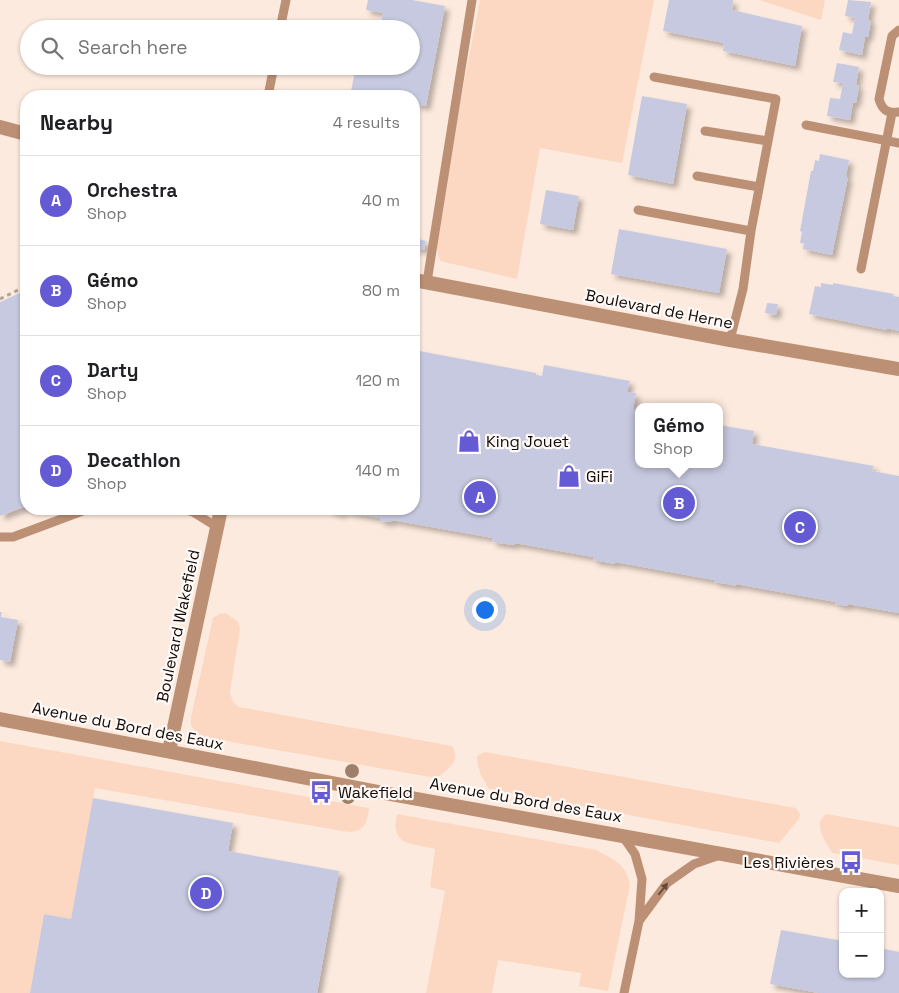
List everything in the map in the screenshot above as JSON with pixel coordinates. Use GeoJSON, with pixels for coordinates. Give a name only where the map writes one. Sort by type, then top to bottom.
{"type":"FeatureCollection","features":[{"type":"Feature","properties":{"kind":"street"},"geometry":{"type":"LineString","coordinates":[[0,127],[20,132]]}},
{"type":"Feature","properties":{"kind":"street","name":"Boulevard de Herne"},"geometry":{"type":"LineString","coordinates":[[420,281],[730,340],[899,369]]}},
{"type":"Feature","properties":{"kind":"street","name":"Boulevard Wakefield"},"geometry":{"type":"LineString","coordinates":[[169,752],[220,515]]}},
{"type":"Feature","properties":{"kind":"street","name":"Avenue du Bord des Eaux"},"geometry":{"type":"LineString","coordinates":[[0,720],[384,793],[621,834],[899,886]]}},
{"type":"Feature","properties":{"kind":"lane"},"geometry":{"type":"LineString","coordinates":[[282,20],[286,0]]}},
{"type":"Feature","properties":{"kind":"lane"},"geometry":{"type":"LineString","coordinates":[[420,281],[472,0]]}},
{"type":"Feature","properties":{"kind":"lane"},"geometry":{"type":"LineString","coordinates":[[861,269],[886,141],[896,112],[883,109],[879,99],[892,36],[899,30]]}},
{"type":"Feature","properties":{"kind":"lane"},"geometry":{"type":"LineString","coordinates":[[269,90],[272,75]]}},
{"type":"Feature","properties":{"kind":"lane"},"geometry":{"type":"LineString","coordinates":[[654,77],[776,99],[751,231],[743,289],[730,340]]}},
{"type":"Feature","properties":{"kind":"lane"},"geometry":{"type":"LineString","coordinates":[[806,125],[899,143]]}},
{"type":"Feature","properties":{"kind":"lane"},"geometry":{"type":"LineString","coordinates":[[705,131],[768,141]]}},
{"type":"Feature","properties":{"kind":"lane"},"geometry":{"type":"LineString","coordinates":[[697,176],[760,187]]}},
{"type":"Feature","properties":{"kind":"lane"},"geometry":{"type":"LineString","coordinates":[[638,210],[751,231]]}},
{"type":"Feature","properties":{"kind":"lane"},"geometry":{"type":"LineString","coordinates":[[0,537],[13,537],[72,515]]}},
{"type":"Feature","properties":{"kind":"lane"},"geometry":{"type":"LineString","coordinates":[[198,515],[217,527]]}},
{"type":"Feature","properties":{"kind":"lane"},"geometry":{"type":"LineString","coordinates":[[621,834],[635,854],[642,879],[639,921],[624,993]]}},
{"type":"Feature","properties":{"kind":"lane"},"geometry":{"type":"LineString","coordinates":[[639,921],[667,883],[694,864],[725,854]]}},
{"type":"Feature","properties":{"kind":"path"},"geometry":{"type":"LineString","coordinates":[[0,299],[20,289]]}},
{"type":"Feature","properties":{"kind":"shaded area"},"geometry":{"type":"Polygon","coordinates":[[[480,0],[654,0],[622,163],[540,148],[517,279],[440,261],[434,237],[480,0]]]}},
{"type":"Feature","properties":{"kind":"shaded area"},"geometry":{"type":"Polygon","coordinates":[[[759,0],[825,0],[821,20],[759,0]]]}},
{"type":"Feature","properties":{"kind":"shaded area"},"geometry":{"type":"Polygon","coordinates":[[[226,613],[238,622],[240,629],[230,692],[233,702],[239,707],[452,746],[455,756],[452,765],[436,778],[198,736],[191,725],[191,717],[213,618],[219,614],[226,613]]]}},
{"type":"Feature","properties":{"kind":"shaded area"},"geometry":{"type":"Polygon","coordinates":[[[0,741],[369,808],[364,826],[354,832],[348,832],[95,788],[71,919],[44,914],[30,993],[0,993],[0,741]]]}},
{"type":"Feature","properties":{"kind":"shaded area"},"geometry":{"type":"Polygon","coordinates":[[[485,752],[796,808],[800,814],[799,819],[779,843],[489,789],[480,773],[477,761],[477,756],[485,752]]]}},
{"type":"Feature","properties":{"kind":"shaded area"},"geometry":{"type":"Polygon","coordinates":[[[397,814],[596,850],[618,863],[626,872],[630,885],[608,991],[579,986],[581,973],[498,960],[492,993],[426,993],[445,891],[430,887],[435,849],[410,844],[399,838],[396,832],[397,814]]]}},
{"type":"Feature","properties":{"kind":"shaded area"},"geometry":{"type":"Polygon","coordinates":[[[827,814],[899,827],[899,865],[832,853],[820,827],[822,818],[827,814]]]}},
{"type":"Feature","properties":{"kind":"building"},"geometry":{"type":"Polygon","coordinates":[[[368,0],[412,0],[445,6],[426,106],[420,105],[420,90],[351,90],[354,75],[420,75],[420,20],[382,20],[383,13],[366,10],[368,0]]]}},
{"type":"Feature","properties":{"kind":"building"},"geometry":{"type":"Polygon","coordinates":[[[669,0],[733,0],[732,10],[802,26],[795,66],[723,51],[724,43],[663,31],[669,0]]]}},
{"type":"Feature","properties":{"kind":"building"},"geometry":{"type":"Polygon","coordinates":[[[848,0],[871,2],[868,20],[871,20],[868,37],[865,37],[862,55],[839,50],[843,32],[852,34],[855,18],[845,16],[848,0]]]}},
{"type":"Feature","properties":{"kind":"building"},"geometry":{"type":"Polygon","coordinates":[[[837,63],[859,67],[856,85],[859,86],[856,103],[853,102],[850,120],[827,116],[830,98],[840,99],[843,83],[833,82],[837,63]]]}},
{"type":"Feature","properties":{"kind":"building"},"geometry":{"type":"Polygon","coordinates":[[[642,96],[687,104],[673,184],[628,175],[642,96]]]}},
{"type":"Feature","properties":{"kind":"building"},"geometry":{"type":"Polygon","coordinates":[[[820,154],[849,160],[846,177],[848,177],[832,255],[803,249],[804,243],[800,243],[802,232],[800,231],[811,171],[813,171],[815,160],[819,161],[820,154]]]}},
{"type":"Feature","properties":{"kind":"building"},"geometry":{"type":"Polygon","coordinates":[[[546,190],[579,196],[573,230],[540,224],[546,190]]]}},
{"type":"Feature","properties":{"kind":"building"},"geometry":{"type":"Polygon","coordinates":[[[619,229],[727,249],[719,293],[611,274],[619,229]]]}},
{"type":"Feature","properties":{"kind":"building"},"geometry":{"type":"Polygon","coordinates":[[[420,239],[426,241],[424,250],[420,249],[420,239]]]}},
{"type":"Feature","properties":{"kind":"building"},"geometry":{"type":"Polygon","coordinates":[[[821,283],[833,285],[833,283],[894,294],[893,296],[899,297],[899,331],[809,314],[815,286],[821,287],[821,283]]]}},
{"type":"Feature","properties":{"kind":"building"},"geometry":{"type":"Polygon","coordinates":[[[20,293],[20,508],[0,516],[0,302],[20,293]]]}},
{"type":"Feature","properties":{"kind":"building"},"geometry":{"type":"Polygon","coordinates":[[[767,303],[778,304],[776,315],[765,313],[767,303]]]}},
{"type":"Feature","properties":{"kind":"building"},"geometry":{"type":"Polygon","coordinates":[[[420,351],[536,373],[536,375],[542,376],[544,365],[630,381],[627,392],[636,393],[633,409],[635,409],[635,468],[723,468],[723,426],[754,431],[752,444],[874,466],[872,471],[899,476],[899,613],[848,604],[848,606],[835,604],[836,602],[736,584],[736,586],[714,582],[714,580],[615,562],[615,564],[593,560],[593,557],[515,543],[514,545],[492,542],[493,538],[392,520],[391,522],[380,521],[380,518],[364,515],[420,515],[420,351]]]}},
{"type":"Feature","properties":{"kind":"building"},"geometry":{"type":"Polygon","coordinates":[[[0,612],[2,612],[1,617],[18,620],[10,662],[0,660],[0,612]]]}},
{"type":"Feature","properties":{"kind":"building"},"geometry":{"type":"Polygon","coordinates":[[[93,798],[233,823],[228,851],[339,871],[317,993],[30,993],[44,914],[71,919],[93,798]]]}},
{"type":"Feature","properties":{"kind":"building"},"geometry":{"type":"Polygon","coordinates":[[[781,930],[839,940],[839,978],[884,978],[884,949],[899,952],[899,993],[819,993],[770,984],[781,930]]]}},
{"type":"Feature","properties":{"kind":"place","name":"King Jouet"},"geometry":{"type":"Point","coordinates":[469,441]}},
{"type":"Feature","properties":{"kind":"place","name":"GiFi"},"geometry":{"type":"Point","coordinates":[569,476]}},
{"type":"Feature","properties":{"kind":"place","name":"Orchestra"},"geometry":{"type":"Point","coordinates":[480,497]}},
{"type":"Feature","properties":{"kind":"place","name":"Gémo"},"geometry":{"type":"Point","coordinates":[679,503]}},
{"type":"Feature","properties":{"kind":"place","name":"Darty"},"geometry":{"type":"Point","coordinates":[800,527]}},
{"type":"Feature","properties":{"kind":"place","name":"Wakefield"},"geometry":{"type":"Point","coordinates":[321,792]}},
{"type":"Feature","properties":{"kind":"place","name":"Les Rivières"},"geometry":{"type":"Point","coordinates":[851,862]}},
{"type":"Feature","properties":{"kind":"place","name":"Decathlon"},"geometry":{"type":"Point","coordinates":[206,893]}}]}
